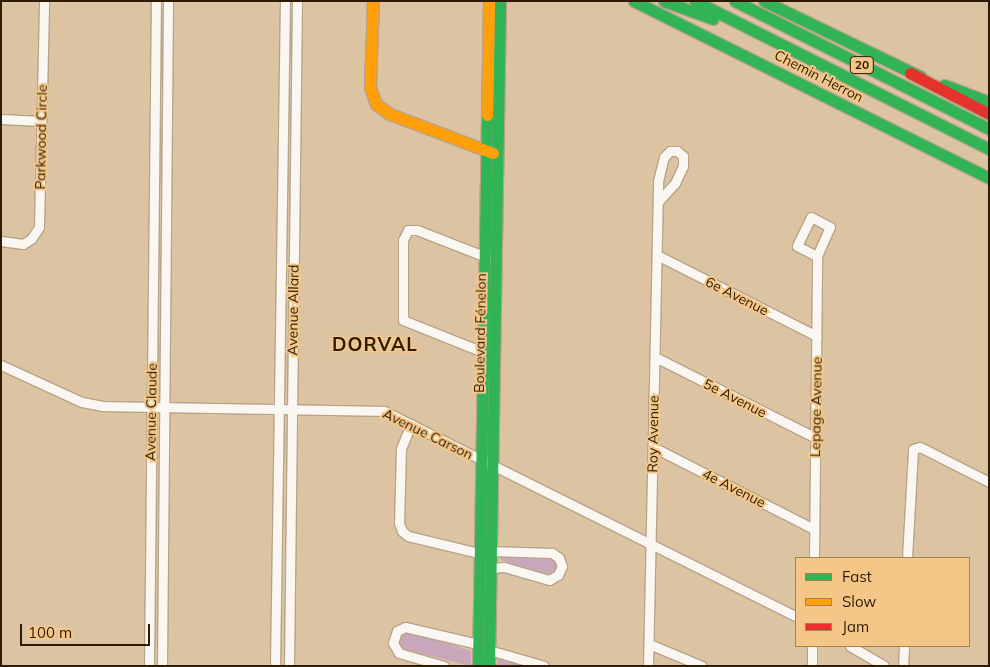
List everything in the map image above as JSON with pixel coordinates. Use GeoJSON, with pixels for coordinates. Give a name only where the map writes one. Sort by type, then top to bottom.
{"type":"FeatureCollection","features":[{"type":"Feature","properties":{"kind":"main road"},"geometry":{"type":"LineString","coordinates":[[373,1],[370,87],[376,104],[390,114],[491,153]]}},
{"type":"Feature","properties":{"kind":"main road","name":"Boulevard Fénelon"},"geometry":{"type":"LineString","coordinates":[[478,666],[478,644],[493,465],[496,261],[491,153],[489,1]]}},
{"type":"Feature","properties":{"kind":"main road","name":"Boulevard Fénelon"},"geometry":{"type":"LineString","coordinates":[[489,666],[491,568],[485,552],[481,459],[484,257],[500,1]]}},
{"type":"Feature","properties":{"kind":"main road","name":"Chemin Herron"},"geometry":{"type":"LineString","coordinates":[[634,1],[989,178]]}},
{"type":"Feature","properties":{"kind":"main road"},"geometry":{"type":"LineString","coordinates":[[664,1],[759,34]]}},
{"type":"Feature","properties":{"kind":"main road","name":"20"},"geometry":{"type":"LineString","coordinates":[[695,1],[989,149]]}},
{"type":"Feature","properties":{"kind":"main road","name":"20"},"geometry":{"type":"LineString","coordinates":[[735,1],[989,129]]}},
{"type":"Feature","properties":{"kind":"main road"},"geometry":{"type":"LineString","coordinates":[[764,1],[989,114]]}},
{"type":"Feature","properties":{"kind":"main road"},"geometry":{"type":"LineString","coordinates":[[910,73],[989,102]]}},
{"type":"Feature","properties":{"kind":"street","name":"Parkwood Circle"},"geometry":{"type":"LineString","coordinates":[[1,241],[23,244],[32,239],[39,227],[44,1]]}},
{"type":"Feature","properties":{"kind":"street","name":"Avenue Claude"},"geometry":{"type":"LineString","coordinates":[[149,666],[156,1]]}},
{"type":"Feature","properties":{"kind":"street","name":"Avenue Claude"},"geometry":{"type":"LineString","coordinates":[[162,666],[168,1]]}},
{"type":"Feature","properties":{"kind":"street","name":"Avenue Allard"},"geometry":{"type":"LineString","coordinates":[[275,666],[285,1]]}},
{"type":"Feature","properties":{"kind":"street","name":"Avenue Allard"},"geometry":{"type":"LineString","coordinates":[[289,666],[297,1]]}},
{"type":"Feature","properties":{"kind":"street"},"geometry":{"type":"LineString","coordinates":[[284,71],[296,71]]}},
{"type":"Feature","properties":{"kind":"street"},"geometry":{"type":"LineString","coordinates":[[1,119],[41,121]]}},
{"type":"Feature","properties":{"kind":"street","name":"Roy Avenue"},"geometry":{"type":"LineString","coordinates":[[648,666],[658,182],[664,157],[670,151],[677,151],[683,156],[683,166],[675,183],[658,202]]}},
{"type":"Feature","properties":{"kind":"street"},"geometry":{"type":"LineString","coordinates":[[153,221],[166,222]]}},
{"type":"Feature","properties":{"kind":"street"},"geometry":{"type":"LineString","coordinates":[[483,352],[403,320],[403,240],[406,232],[414,229],[496,261]]}},
{"type":"Feature","properties":{"kind":"street"},"geometry":{"type":"LineString","coordinates":[[282,233],[294,233]]}},
{"type":"Feature","properties":{"kind":"street","name":"6e Avenue"},"geometry":{"type":"LineString","coordinates":[[657,255],[817,336]]}},
{"type":"Feature","properties":{"kind":"street","name":"Lepage Avenue"},"geometry":{"type":"LineString","coordinates":[[814,557],[817,256]]}},
{"type":"Feature","properties":{"kind":"street","name":"5e Avenue"},"geometry":{"type":"LineString","coordinates":[[655,357],[816,438]]}},
{"type":"Feature","properties":{"kind":"street","name":"Avenue Carson"},"geometry":{"type":"LineString","coordinates":[[1,365],[82,402],[151,407],[377,410],[411,424],[651,546],[795,616]]}},
{"type":"Feature","properties":{"kind":"street"},"geometry":{"type":"LineString","coordinates":[[411,424],[401,448],[399,514],[402,531],[408,536],[485,552],[552,553],[559,558],[562,566],[558,575],[549,580],[504,567],[491,568]]}},
{"type":"Feature","properties":{"kind":"street"},"geometry":{"type":"LineString","coordinates":[[907,557],[913,449],[920,446],[989,482]]}},
{"type":"Feature","properties":{"kind":"street","name":"4e Avenue"},"geometry":{"type":"LineString","coordinates":[[653,447],[814,529]]}},
{"type":"Feature","properties":{"kind":"street"},"geometry":{"type":"LineString","coordinates":[[149,603],[162,604]]}},
{"type":"Feature","properties":{"kind":"street"},"geometry":{"type":"LineString","coordinates":[[276,619],[290,619]]}},
{"type":"Feature","properties":{"kind":"street"},"geometry":{"type":"LineString","coordinates":[[444,666],[399,653],[393,643],[397,631],[405,627],[478,644]]}},
{"type":"Feature","properties":{"kind":"street"},"geometry":{"type":"LineString","coordinates":[[649,644],[702,666]]}},
{"type":"Feature","properties":{"kind":"street"},"geometry":{"type":"LineString","coordinates":[[812,647],[812,666]]}},
{"type":"Feature","properties":{"kind":"street"},"geometry":{"type":"LineString","coordinates":[[852,647],[884,666]]}},
{"type":"Feature","properties":{"kind":"street"},"geometry":{"type":"LineString","coordinates":[[903,666],[904,647]]}},
{"type":"Feature","properties":{"kind":"street"},"geometry":{"type":"LineString","coordinates":[[489,650],[544,666]]}},
{"type":"Feature","properties":{"kind":"shaded area"},"geometry":{"type":"Polygon","coordinates":[[[501,556],[551,558],[556,564],[556,570],[545,575],[501,560],[501,556]]]}},
{"type":"Feature","properties":{"kind":"shaded area"},"geometry":{"type":"Polygon","coordinates":[[[407,632],[460,647],[460,650],[463,648],[471,651],[471,666],[403,649],[398,640],[407,632]]]}},
{"type":"Feature","properties":{"kind":"shaded area"},"geometry":{"type":"Polygon","coordinates":[[[499,658],[501,659],[526,666],[496,666],[499,658]]]}},
{"type":"Feature","properties":{"kind":"traffic: fast"},"geometry":{"type":"LineString","coordinates":[[489,666],[500,1]]}},
{"type":"Feature","properties":{"kind":"traffic: fast"},"geometry":{"type":"LineString","coordinates":[[634,1],[989,178]]}},
{"type":"Feature","properties":{"kind":"traffic: fast"},"geometry":{"type":"LineString","coordinates":[[664,1],[713,19]]}},
{"type":"Feature","properties":{"kind":"traffic: fast"},"geometry":{"type":"LineString","coordinates":[[695,1],[989,149]]}},
{"type":"Feature","properties":{"kind":"traffic: fast"},"geometry":{"type":"LineString","coordinates":[[735,1],[989,129]]}},
{"type":"Feature","properties":{"kind":"traffic: fast"},"geometry":{"type":"LineString","coordinates":[[764,1],[921,77]]}},
{"type":"Feature","properties":{"kind":"traffic: fast"},"geometry":{"type":"LineString","coordinates":[[944,85],[989,102]]}},
{"type":"Feature","properties":{"kind":"traffic: fast"},"geometry":{"type":"LineString","coordinates":[[478,666],[487,115]]}},
{"type":"Feature","properties":{"kind":"traffic: slow"},"geometry":{"type":"LineString","coordinates":[[373,1],[370,87],[376,104],[390,114],[493,153]]}},
{"type":"Feature","properties":{"kind":"traffic: slow"},"geometry":{"type":"LineString","coordinates":[[487,115],[489,1]]}},
{"type":"Feature","properties":{"kind":"traffic: jam"},"geometry":{"type":"LineString","coordinates":[[910,73],[989,114]]}},
{"type":"Feature","properties":{"kind":"district","name":"DORVAL"},"geometry":{"type":"Point","coordinates":[375,345]}}]}
